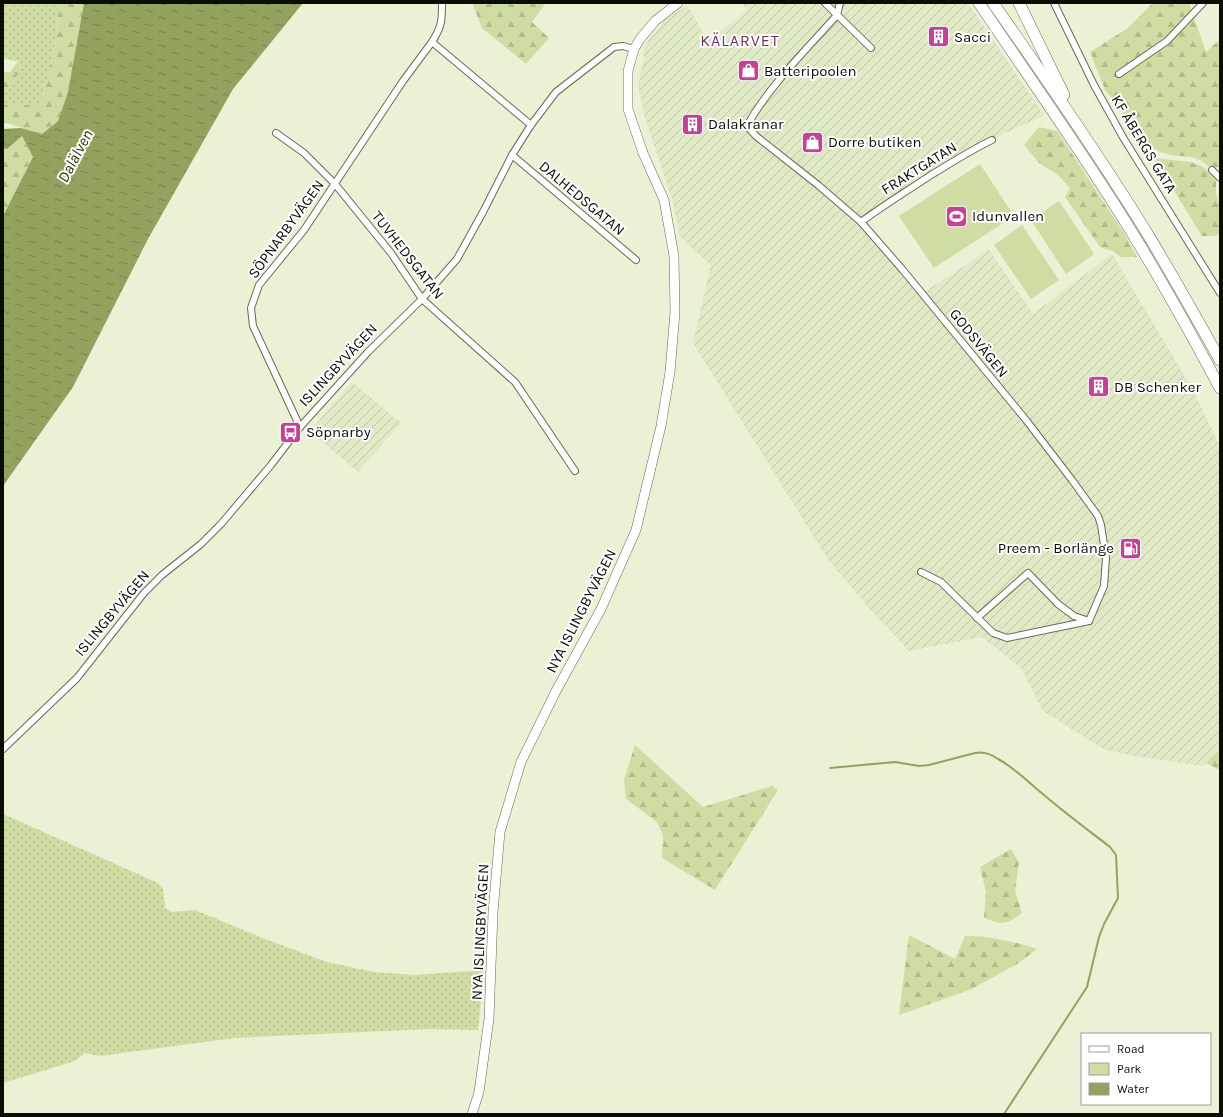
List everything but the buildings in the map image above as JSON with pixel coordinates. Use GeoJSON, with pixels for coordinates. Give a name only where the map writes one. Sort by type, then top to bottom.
{"type":"FeatureCollection","features":[{"type":"Feature","properties":{"kind":"highway"},"geometry":{"type":"LineString","coordinates":[[979,3],[1072,140],[1116,208],[1178,312],[1220,388]]}},
{"type":"Feature","properties":{"kind":"highway"},"geometry":{"type":"LineString","coordinates":[[993,3],[1082,132],[1150,238],[1220,360]]}},
{"type":"Feature","properties":{"kind":"highway"},"geometry":{"type":"LineString","coordinates":[[1019,3],[1082,132]]}},
{"type":"Feature","properties":{"kind":"street","name":"SÖPNARBYVÄGEN"},"geometry":{"type":"LineString","coordinates":[[300,427],[253,326],[251,308],[259,285],[304,230],[403,81],[432,42],[440,28],[442,21],[442,3]]}},
{"type":"Feature","properties":{"kind":"street"},"geometry":{"type":"LineString","coordinates":[[634,49],[655,21],[678,3]]}},
{"type":"Feature","properties":{"kind":"street"},"geometry":{"type":"LineString","coordinates":[[825,3],[871,48]]}},
{"type":"Feature","properties":{"kind":"street"},"geometry":{"type":"LineString","coordinates":[[837,15],[840,3]]}},
{"type":"Feature","properties":{"kind":"street","name":"KF ÅBERGS GATA"},"geometry":{"type":"LineString","coordinates":[[1054,3],[1094,85],[1124,139],[1220,293]]}},
{"type":"Feature","properties":{"kind":"street"},"geometry":{"type":"LineString","coordinates":[[1119,74],[1167,41],[1203,3]]}},
{"type":"Feature","properties":{"kind":"street","name":"GODSVÄGEN"},"geometry":{"type":"LineString","coordinates":[[837,15],[786,73],[754,113],[747,126],[756,136],[861,222],[1026,420],[1098,516],[1101,525],[1106,558],[1104,586],[1089,621]]}},
{"type":"Feature","properties":{"kind":"street"},"geometry":{"type":"LineString","coordinates":[[432,42],[531,125]]}},
{"type":"Feature","properties":{"kind":"street","name":"ISLINGBYVÄGEN"},"geometry":{"type":"LineString","coordinates":[[3,750],[77,678],[144,593],[201,544],[221,524],[271,465],[300,427],[368,352],[422,299],[457,259],[512,155],[531,125],[556,92],[614,47],[623,46],[634,49]]}},
{"type":"Feature","properties":{"kind":"street","name":"NYA ISLINGBYVÄGEN"},"geometry":{"type":"LineString","coordinates":[[472,1114],[479,1092],[489,1019],[493,912],[500,832],[521,762],[556,691],[601,609],[636,530],[661,426],[670,372],[675,312],[674,256],[664,200],[643,153],[628,109],[628,71],[634,49]]}},
{"type":"Feature","properties":{"kind":"street","name":"TUVHEDSGATAN"},"geometry":{"type":"LineString","coordinates":[[276,133],[304,153],[335,184],[391,253],[422,299],[515,382],[575,471]]}},
{"type":"Feature","properties":{"kind":"street","name":"FRAKTGATAN"},"geometry":{"type":"LineString","coordinates":[[861,222],[884,205],[974,148],[992,140]]}},
{"type":"Feature","properties":{"kind":"street","name":"DALHEDSGATAN"},"geometry":{"type":"LineString","coordinates":[[512,155],[636,260]]}},
{"type":"Feature","properties":{"kind":"street"},"geometry":{"type":"LineString","coordinates":[[1212,170],[1220,178]]}},
{"type":"Feature","properties":{"kind":"street"},"geometry":{"type":"LineString","coordinates":[[921,572],[941,582],[993,633],[1007,638],[1089,621]]}},
{"type":"Feature","properties":{"kind":"street"},"geometry":{"type":"LineString","coordinates":[[977,618],[1028,573],[1058,604],[1074,616],[1089,621]]}},
{"type":"Feature","properties":{"kind":"shaded area"},"geometry":{"type":"Polygon","coordinates":[[[742,3],[968,3],[1044,115],[974,148],[861,222],[902,269],[926,291],[989,250],[1033,314],[1112,254],[1194,392],[1220,446],[1220,749],[1203,766],[1105,750],[1043,711],[1021,668],[982,637],[909,651],[866,605],[827,558],[693,343],[711,265],[680,237],[672,199],[645,118],[638,85],[644,57],[644,48],[664,21],[687,5],[708,41],[747,11],[742,3]]]}},
{"type":"Feature","properties":{"kind":"shaded area"},"geometry":{"type":"Polygon","coordinates":[[[352,382],[401,423],[358,472],[310,431],[352,382]]]}},
{"type":"Feature","properties":{"kind":"green space"},"geometry":{"type":"Polygon","coordinates":[[[3,3],[59,3],[55,44],[41,105],[3,105],[3,96],[21,70],[18,61],[3,58],[3,3]]]}},
{"type":"Feature","properties":{"kind":"green space"},"geometry":{"type":"Polygon","coordinates":[[[59,3],[84,3],[68,92],[58,121],[42,134],[3,122],[3,105],[41,105],[55,44],[59,3]]]}},
{"type":"Feature","properties":{"kind":"green space"},"geometry":{"type":"Polygon","coordinates":[[[472,3],[546,3],[532,22],[549,38],[526,64],[482,28],[472,3]]]}},
{"type":"Feature","properties":{"kind":"green space"},"geometry":{"type":"Polygon","coordinates":[[[1153,3],[1189,3],[1206,52],[1220,39],[1220,167],[1211,168],[1200,160],[1191,157],[1171,155],[1160,152],[1151,147],[1143,139],[1105,90],[1090,52],[1128,28],[1153,3]]]}},
{"type":"Feature","properties":{"kind":"green space"},"geometry":{"type":"Polygon","coordinates":[[[18,61],[21,70],[3,96],[3,68],[4,72],[10,72],[18,61]]]}},
{"type":"Feature","properties":{"kind":"green space"},"geometry":{"type":"Polygon","coordinates":[[[1039,127],[1057,131],[1124,233],[1137,257],[1121,257],[1115,252],[1100,247],[1065,197],[1070,188],[1057,174],[1039,163],[1024,145],[1039,127]]]}},
{"type":"Feature","properties":{"kind":"green space"},"geometry":{"type":"Polygon","coordinates":[[[22,136],[33,157],[3,216],[3,148],[7,149],[22,136]]]}},
{"type":"Feature","properties":{"kind":"green space"},"geometry":{"type":"Polygon","coordinates":[[[1154,158],[1191,162],[1203,167],[1216,180],[1216,194],[1220,205],[1220,234],[1214,236],[1202,236],[1154,158]]]}},
{"type":"Feature","properties":{"kind":"green space","name":"Idunvallen"},"geometry":{"type":"Polygon","coordinates":[[[980,164],[1014,216],[934,268],[899,216],[980,164]]]}},
{"type":"Feature","properties":{"kind":"green space"},"geometry":{"type":"Polygon","coordinates":[[[1059,201],[1094,254],[1066,274],[1031,220],[1059,201]]]}},
{"type":"Feature","properties":{"kind":"green space"},"geometry":{"type":"Polygon","coordinates":[[[1022,225],[1059,280],[1031,299],[994,245],[1022,225]]]}},
{"type":"Feature","properties":{"kind":"green space"},"geometry":{"type":"Polygon","coordinates":[[[635,745],[703,807],[772,786],[778,790],[715,890],[662,858],[663,836],[657,822],[626,799],[624,780],[635,745]]]}},
{"type":"Feature","properties":{"kind":"green space"},"geometry":{"type":"Polygon","coordinates":[[[1220,749],[1220,770],[1206,763],[1220,749]]]}},
{"type":"Feature","properties":{"kind":"green space"},"geometry":{"type":"Polygon","coordinates":[[[3,814],[158,883],[163,889],[165,908],[172,912],[195,910],[270,941],[327,962],[374,972],[415,975],[484,970],[478,1030],[428,1029],[234,1038],[100,1056],[85,1053],[75,1061],[3,1083],[3,814]]]}},
{"type":"Feature","properties":{"kind":"green space"},"geometry":{"type":"Polygon","coordinates":[[[1011,849],[1019,862],[1015,891],[1022,913],[1008,922],[1000,923],[984,918],[986,892],[980,867],[1011,849]]]}},
{"type":"Feature","properties":{"kind":"green space"},"geometry":{"type":"Polygon","coordinates":[[[909,935],[955,959],[965,936],[1001,940],[1037,949],[1017,964],[972,989],[899,1015],[909,935]]]}},
{"type":"Feature","properties":{"kind":"water","name":"Dalälven"},"geometry":{"type":"Polygon","coordinates":[[[84,3],[303,3],[233,89],[148,239],[73,387],[3,486],[3,216],[33,157],[22,136],[7,149],[3,148],[3,129],[21,128],[42,134],[58,121],[68,92],[84,3]]]}},
{"type":"Feature","properties":{"kind":"waterway"},"geometry":{"type":"LineString","coordinates":[[830,768],[895,762],[919,766],[929,765],[975,753],[987,753],[1016,771],[1110,847],[1116,855],[1118,898],[1099,937],[1087,987],[1004,1114]]}},
{"type":"Feature","properties":{"kind":"place","name":"Sacci"},"geometry":{"type":"Point","coordinates":[939,37]}},
{"type":"Feature","properties":{"kind":"place","name":"Batteripoolen"},"geometry":{"type":"Point","coordinates":[749,71]}},
{"type":"Feature","properties":{"kind":"place","name":"Dalakranar"},"geometry":{"type":"Point","coordinates":[692,124]}},
{"type":"Feature","properties":{"kind":"place","name":"Dorre butiken"},"geometry":{"type":"Point","coordinates":[813,142]}},
{"type":"Feature","properties":{"kind":"place","name":"Idunvallen"},"geometry":{"type":"Point","coordinates":[957,216]}},
{"type":"Feature","properties":{"kind":"place","name":"DB Schenker"},"geometry":{"type":"Point","coordinates":[1098,387]}},
{"type":"Feature","properties":{"kind":"place","name":"Söpnarby"},"geometry":{"type":"Point","coordinates":[291,432]}},
{"type":"Feature","properties":{"kind":"place","name":"Preem - Borlänge"},"geometry":{"type":"Point","coordinates":[1130,548]}},
{"type":"Feature","properties":{"kind":"district","name":"KÄLARVET"},"geometry":{"type":"Point","coordinates":[740,40]}}]}
